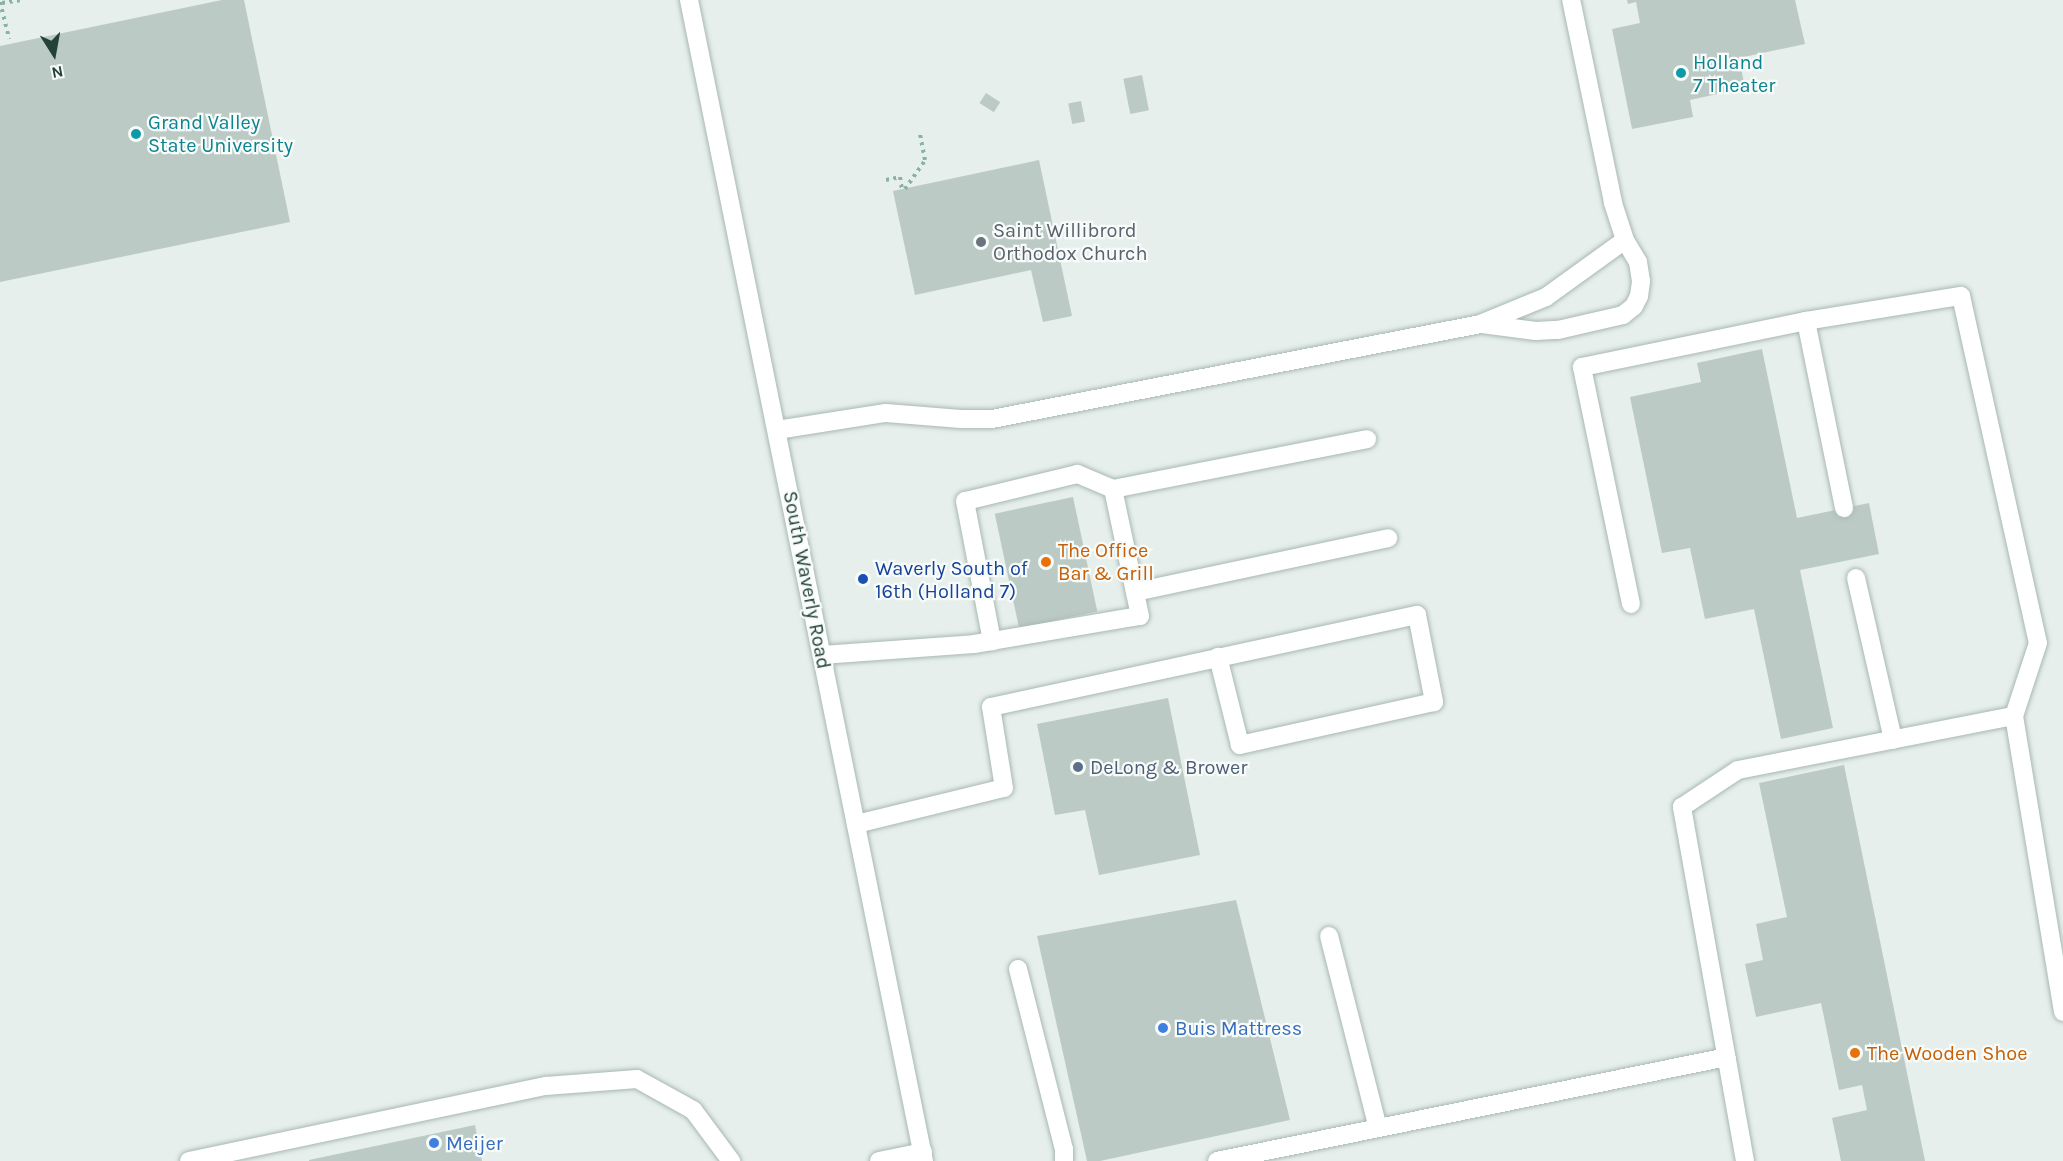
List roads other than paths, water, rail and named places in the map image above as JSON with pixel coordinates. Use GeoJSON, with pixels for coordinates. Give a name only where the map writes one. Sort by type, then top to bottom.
{"type":"FeatureCollection","features":[{"type":"Feature","properties":{"kind":"main road","name":"South Waverly Road"},"geometry":{"type":"LineString","coordinates":[[689,0],[924,1157]]}},
{"type":"Feature","properties":{"kind":"main road"},"geometry":{"type":"LineString","coordinates":[[1480,324],[1536,331],[1558,330],[1623,315],[1634,306],[1639,296],[1641,281],[1638,262],[1624,240],[1613,202],[1571,0]]}},
{"type":"Feature","properties":{"kind":"main road"},"geometry":{"type":"LineString","coordinates":[[777,430],[886,413],[992,419],[1480,324],[1546,297],[1624,240]]}},
{"type":"Feature","properties":{"kind":"main road"},"geometry":{"type":"LineString","coordinates":[[1630,604],[1582,367],[1806,321],[1961,296],[2038,643],[2014,716],[2063,1011]]}},
{"type":"Feature","properties":{"kind":"main road"},"geometry":{"type":"LineString","coordinates":[[1806,321],[1844,508]]}},
{"type":"Feature","properties":{"kind":"main road"},"geometry":{"type":"LineString","coordinates":[[992,641],[965,501],[1077,474],[1113,489],[1367,440]]}},
{"type":"Feature","properties":{"kind":"main road"},"geometry":{"type":"LineString","coordinates":[[822,655],[992,641],[1140,616],[1113,489]]}},
{"type":"Feature","properties":{"kind":"main road"},"geometry":{"type":"LineString","coordinates":[[1135,592],[1388,538]]}},
{"type":"Feature","properties":{"kind":"main road"},"geometry":{"type":"LineString","coordinates":[[1856,578],[1893,740]]}},
{"type":"Feature","properties":{"kind":"main road"},"geometry":{"type":"LineString","coordinates":[[856,824],[1004,788],[991,707],[1218,657],[1417,615],[1434,702],[1240,745],[1218,657]]}},
{"type":"Feature","properties":{"kind":"main road"},"geometry":{"type":"LineString","coordinates":[[1745,1161],[1682,807],[1738,770],[2014,716]]}},
{"type":"Feature","properties":{"kind":"main road"},"geometry":{"type":"LineString","coordinates":[[1329,936],[1378,1128]]}},
{"type":"Feature","properties":{"kind":"main road"},"geometry":{"type":"LineString","coordinates":[[1018,969],[1064,1149],[1064,1161]]}},
{"type":"Feature","properties":{"kind":"main road"},"geometry":{"type":"LineString","coordinates":[[1216,1161],[1727,1057]]}},
{"type":"Feature","properties":{"kind":"main road"},"geometry":{"type":"LineString","coordinates":[[189,1161],[546,1086],[637,1079],[693,1110],[731,1161]]}},
{"type":"Feature","properties":{"kind":"main road"},"geometry":{"type":"LineString","coordinates":[[879,1161],[924,1157]]}},
{"type":"Feature","properties":{"kind":"place","name":"Holland 7 Theater"},"geometry":{"type":"Point","coordinates":[1681,73]}},
{"type":"Feature","properties":{"kind":"place","name":"Grand Valley State University"},"geometry":{"type":"Point","coordinates":[136,134]}},
{"type":"Feature","properties":{"kind":"place","name":"Saint Willibrord Orthodox Church"},"geometry":{"type":"Point","coordinates":[981,242]}},
{"type":"Feature","properties":{"kind":"place","name":"The Office Bar & Grill"},"geometry":{"type":"Point","coordinates":[1046,562]}},
{"type":"Feature","properties":{"kind":"place","name":"Waverly South of 16th (Holland 7)"},"geometry":{"type":"Point","coordinates":[863,579]}},
{"type":"Feature","properties":{"kind":"place","name":"DeLong & Brower"},"geometry":{"type":"Point","coordinates":[1078,767]}},
{"type":"Feature","properties":{"kind":"place","name":"Buis Mattress"},"geometry":{"type":"Point","coordinates":[1163,1028]}},
{"type":"Feature","properties":{"kind":"place","name":"The Wooden Shoe"},"geometry":{"type":"Point","coordinates":[1855,1053]}},
{"type":"Feature","properties":{"kind":"place","name":"Meijer"},"geometry":{"type":"Point","coordinates":[434,1143]}}]}
